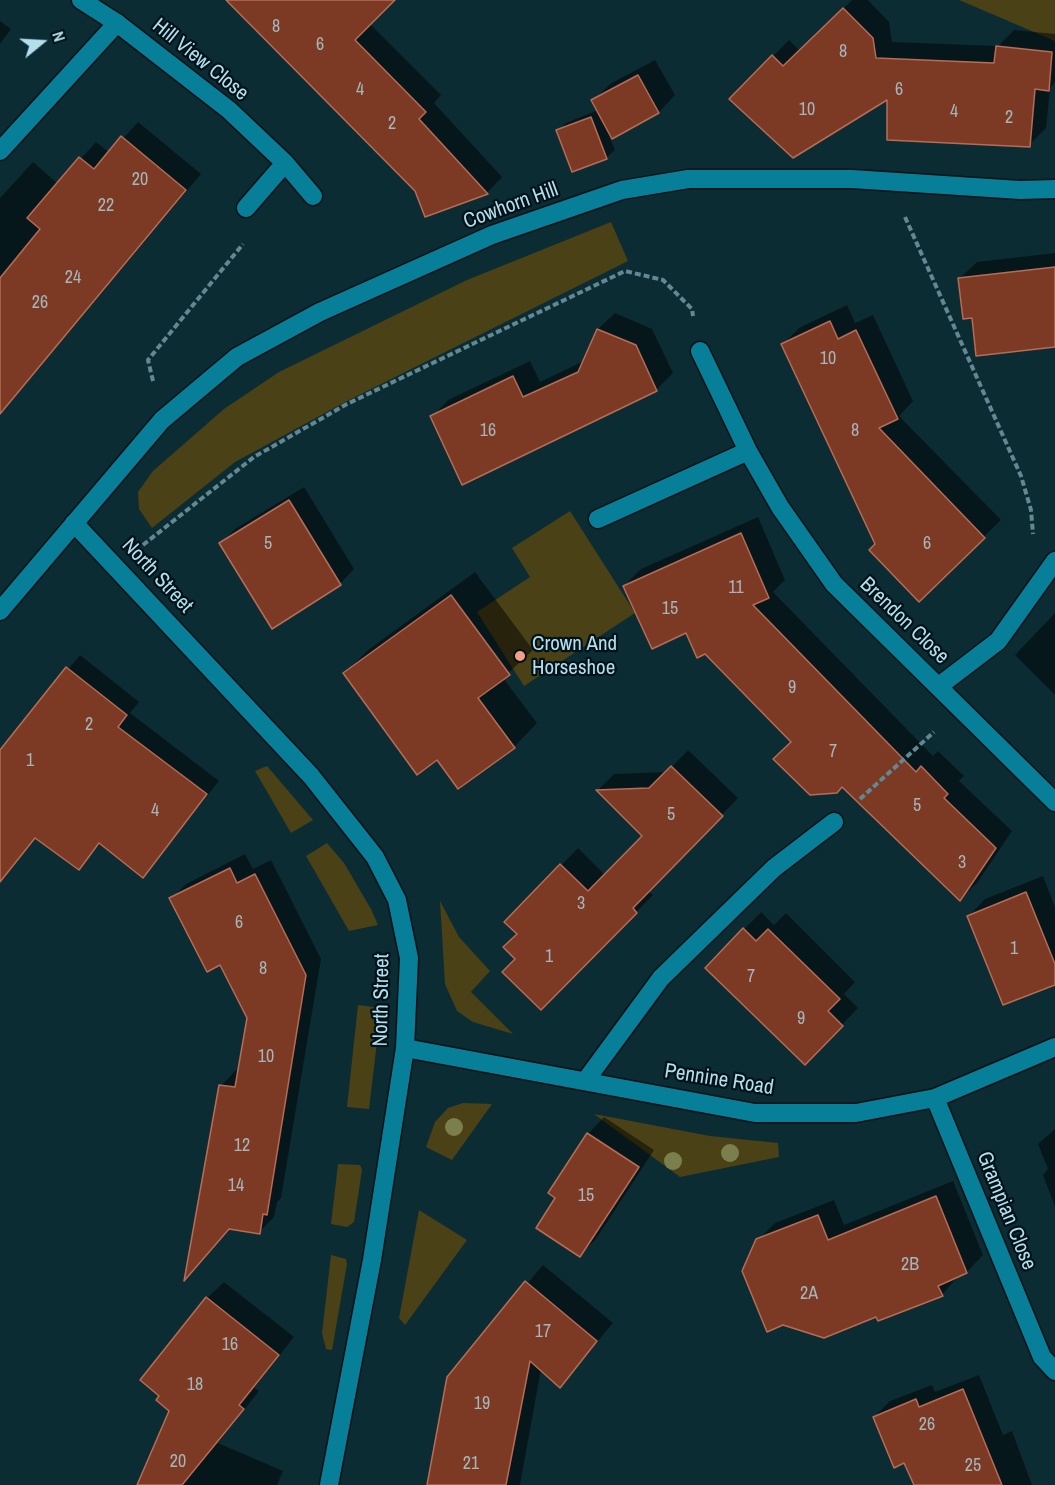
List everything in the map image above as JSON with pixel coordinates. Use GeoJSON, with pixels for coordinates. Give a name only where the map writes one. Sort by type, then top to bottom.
{"type":"FeatureCollection","features":[{"type":"Feature","properties":{"kind":"street","name":"Hill View Close"},"geometry":{"type":"LineString","coordinates":[[81,0],[117,23],[229,110],[285,163],[313,196]]}},
{"type":"Feature","properties":{"kind":"street"},"geometry":{"type":"LineString","coordinates":[[0,151],[117,23]]}},
{"type":"Feature","properties":{"kind":"street"},"geometry":{"type":"LineString","coordinates":[[251,201],[285,163]]}},
{"type":"Feature","properties":{"kind":"street","name":"Cowhorn Hill"},"geometry":{"type":"LineString","coordinates":[[0,611],[162,420],[237,357],[320,312],[492,235],[622,190],[688,179],[888,181],[1020,190],[1055,189]]}},
{"type":"Feature","properties":{"kind":"street","name":"Brendon Close"},"geometry":{"type":"LineString","coordinates":[[700,351],[748,451],[780,507],[834,584],[962,707],[1055,802]]}},
{"type":"Feature","properties":{"kind":"street"},"geometry":{"type":"LineString","coordinates":[[598,519],[748,451]]}},
{"type":"Feature","properties":{"kind":"street","name":"North Street"},"geometry":{"type":"LineString","coordinates":[[74,523],[117,566],[311,776],[375,857],[397,900],[409,958],[405,1048],[372,1260],[329,1485]]}},
{"type":"Feature","properties":{"kind":"street"},"geometry":{"type":"LineString","coordinates":[[939,686],[998,641],[1055,561]]}},
{"type":"Feature","properties":{"kind":"street"},"geometry":{"type":"LineString","coordinates":[[586,1080],[661,978],[774,868],[834,822]]}},
{"type":"Feature","properties":{"kind":"street","name":"Pennine Road"},"geometry":{"type":"LineString","coordinates":[[405,1048],[755,1113],[856,1113],[935,1098],[1055,1047]]}},
{"type":"Feature","properties":{"kind":"street","name":"Grampian Close"},"geometry":{"type":"LineString","coordinates":[[935,1098],[1042,1357],[1055,1371]]}},
{"type":"Feature","properties":{"kind":"path"},"geometry":{"type":"LineString","coordinates":[[888,181],[1021,476],[1031,510],[1036,588]]}},
{"type":"Feature","properties":{"kind":"path"},"geometry":{"type":"LineString","coordinates":[[162,420],[148,360],[257,226],[251,201]]}},
{"type":"Feature","properties":{"kind":"path"},"geometry":{"type":"LineString","coordinates":[[117,566],[254,457],[347,404],[625,271],[663,280],[692,309],[700,351]]}},
{"type":"Feature","properties":{"kind":"path"},"geometry":{"type":"LineString","coordinates":[[834,822],[962,707]]}},
{"type":"Feature","properties":{"kind":"shaded area"},"geometry":{"type":"Polygon","coordinates":[[[959,0],[1055,0],[1055,41],[959,0]]]}},
{"type":"Feature","properties":{"kind":"shaded area"},"geometry":{"type":"Polygon","coordinates":[[[611,222],[628,261],[347,401],[235,462],[152,528],[139,509],[138,492],[153,471],[224,409],[279,372],[467,280],[611,222]]]}},
{"type":"Feature","properties":{"kind":"shaded area"},"geometry":{"type":"Polygon","coordinates":[[[570,511],[635,613],[524,686],[477,612],[530,577],[512,548],[570,511]]]}},
{"type":"Feature","properties":{"kind":"shaded area"},"geometry":{"type":"Polygon","coordinates":[[[267,766],[313,820],[291,833],[255,771],[267,766]]]}},
{"type":"Feature","properties":{"kind":"shaded area"},"geometry":{"type":"Polygon","coordinates":[[[327,843],[344,863],[378,925],[349,931],[306,856],[327,843]]]}},
{"type":"Feature","properties":{"kind":"shaded area"},"geometry":{"type":"Polygon","coordinates":[[[440,901],[459,937],[490,971],[471,992],[513,1034],[473,1022],[457,1011],[445,984],[440,901]]]}},
{"type":"Feature","properties":{"kind":"shaded area"},"geometry":{"type":"Polygon","coordinates":[[[358,1005],[381,1008],[369,1109],[347,1107],[358,1005]]]}},
{"type":"Feature","properties":{"kind":"shaded area"},"geometry":{"type":"Polygon","coordinates":[[[463,1103],[492,1104],[452,1160],[426,1147],[435,1122],[448,1108],[463,1103]]]}},
{"type":"Feature","properties":{"kind":"shaded area"},"geometry":{"type":"Polygon","coordinates":[[[594,1114],[710,1136],[778,1143],[779,1157],[680,1177],[594,1114]]]}},
{"type":"Feature","properties":{"kind":"shaded area"},"geometry":{"type":"Polygon","coordinates":[[[338,1164],[360,1165],[362,1170],[354,1222],[347,1227],[331,1224],[338,1164]]]}},
{"type":"Feature","properties":{"kind":"shaded area"},"geometry":{"type":"Polygon","coordinates":[[[419,1210],[467,1240],[405,1325],[399,1318],[419,1210]]]}},
{"type":"Feature","properties":{"kind":"shaded area"},"geometry":{"type":"Polygon","coordinates":[[[331,1255],[346,1259],[347,1264],[332,1350],[326,1349],[322,1333],[331,1255]]]}},
{"type":"Feature","properties":{"kind":"building"},"geometry":{"type":"Polygon","coordinates":[[[226,0],[395,0],[355,40],[426,112],[419,119],[488,194],[425,217],[415,191],[226,0]]]}},
{"type":"Feature","properties":{"kind":"building"},"geometry":{"type":"Polygon","coordinates":[[[843,8],[873,38],[876,58],[994,63],[996,46],[1052,52],[1049,91],[1035,89],[1030,147],[887,140],[887,100],[793,158],[729,99],[772,55],[783,66],[843,8]]]}},
{"type":"Feature","properties":{"kind":"building"},"geometry":{"type":"Polygon","coordinates":[[[638,75],[659,113],[612,139],[591,100],[638,75]]]}},
{"type":"Feature","properties":{"kind":"building"},"geometry":{"type":"Polygon","coordinates":[[[591,117],[607,159],[572,172],[556,130],[591,117]]]}},
{"type":"Feature","properties":{"kind":"building"},"geometry":{"type":"Polygon","coordinates":[[[121,136],[186,190],[0,414],[0,278],[40,229],[27,218],[79,157],[94,169],[121,136]]]}},
{"type":"Feature","properties":{"kind":"building"},"geometry":{"type":"Polygon","coordinates":[[[1055,267],[1055,347],[976,356],[972,318],[963,319],[958,278],[1055,267]]]}},
{"type":"Feature","properties":{"kind":"building"},"geometry":{"type":"Polygon","coordinates":[[[830,321],[838,339],[856,330],[898,419],[879,428],[985,538],[919,602],[869,550],[875,544],[781,344],[830,321]]]}},
{"type":"Feature","properties":{"kind":"building"},"geometry":{"type":"Polygon","coordinates":[[[597,329],[636,345],[657,391],[462,485],[430,416],[513,376],[523,397],[578,372],[597,329]]]}},
{"type":"Feature","properties":{"kind":"building"},"geometry":{"type":"Polygon","coordinates":[[[289,500],[341,585],[272,629],[219,543],[289,500]]]}},
{"type":"Feature","properties":{"kind":"building"},"geometry":{"type":"Polygon","coordinates":[[[741,533],[769,598],[753,605],[916,772],[921,766],[948,794],[944,798],[996,848],[960,901],[842,787],[837,793],[810,795],[773,759],[791,742],[705,654],[697,658],[686,633],[652,649],[623,586],[741,533]]]}},
{"type":"Feature","properties":{"kind":"building"},"geometry":{"type":"Polygon","coordinates":[[[451,595],[510,675],[478,698],[515,748],[458,789],[437,760],[417,775],[343,673],[451,595]]]}},
{"type":"Feature","properties":{"kind":"building"},"geometry":{"type":"Polygon","coordinates":[[[66,667],[127,715],[118,727],[207,794],[143,878],[99,843],[79,870],[35,838],[0,882],[0,750],[66,667]]]}},
{"type":"Feature","properties":{"kind":"building"},"geometry":{"type":"Polygon","coordinates":[[[671,766],[723,816],[633,908],[637,913],[541,1010],[502,972],[515,959],[503,947],[517,934],[504,922],[560,864],[588,891],[642,836],[596,790],[649,788],[671,766]]]}},
{"type":"Feature","properties":{"kind":"building"},"geometry":{"type":"Polygon","coordinates":[[[230,868],[237,883],[255,874],[306,975],[267,1215],[263,1214],[260,1234],[229,1229],[184,1281],[219,1085],[235,1087],[247,1018],[220,965],[207,972],[169,898],[230,868]]]}},
{"type":"Feature","properties":{"kind":"building"},"geometry":{"type":"Polygon","coordinates":[[[1026,892],[1055,964],[1055,985],[1003,1005],[967,916],[1026,892]]]}},
{"type":"Feature","properties":{"kind":"building"},"geometry":{"type":"Polygon","coordinates":[[[743,928],[756,941],[768,929],[840,999],[828,1011],[843,1026],[805,1065],[705,968],[743,928]]]}},
{"type":"Feature","properties":{"kind":"building"},"geometry":{"type":"Polygon","coordinates":[[[587,1133],[639,1167],[580,1257],[536,1228],[555,1198],[548,1193],[587,1133]]]}},
{"type":"Feature","properties":{"kind":"building"},"geometry":{"type":"Polygon","coordinates":[[[936,1196],[967,1273],[938,1286],[943,1296],[878,1321],[876,1317],[824,1338],[783,1325],[767,1332],[742,1271],[756,1239],[818,1215],[828,1240],[936,1196]]]}},
{"type":"Feature","properties":{"kind":"building"},"geometry":{"type":"Polygon","coordinates":[[[525,1281],[597,1341],[560,1388],[530,1361],[506,1485],[427,1485],[447,1377],[525,1281]]]}},
{"type":"Feature","properties":{"kind":"building"},"geometry":{"type":"Polygon","coordinates":[[[206,1297],[279,1355],[239,1405],[244,1409],[182,1485],[137,1485],[169,1411],[156,1400],[159,1396],[140,1380],[206,1297]]]}},
{"type":"Feature","properties":{"kind":"building"},"geometry":{"type":"Polygon","coordinates":[[[963,1389],[1002,1485],[914,1485],[904,1463],[894,1468],[873,1417],[916,1399],[919,1407],[963,1389]]]}},
{"type":"Feature","properties":{"kind":"place","name":"Crown And Horseshoe"},"geometry":{"type":"Point","coordinates":[520,656]}}]}
